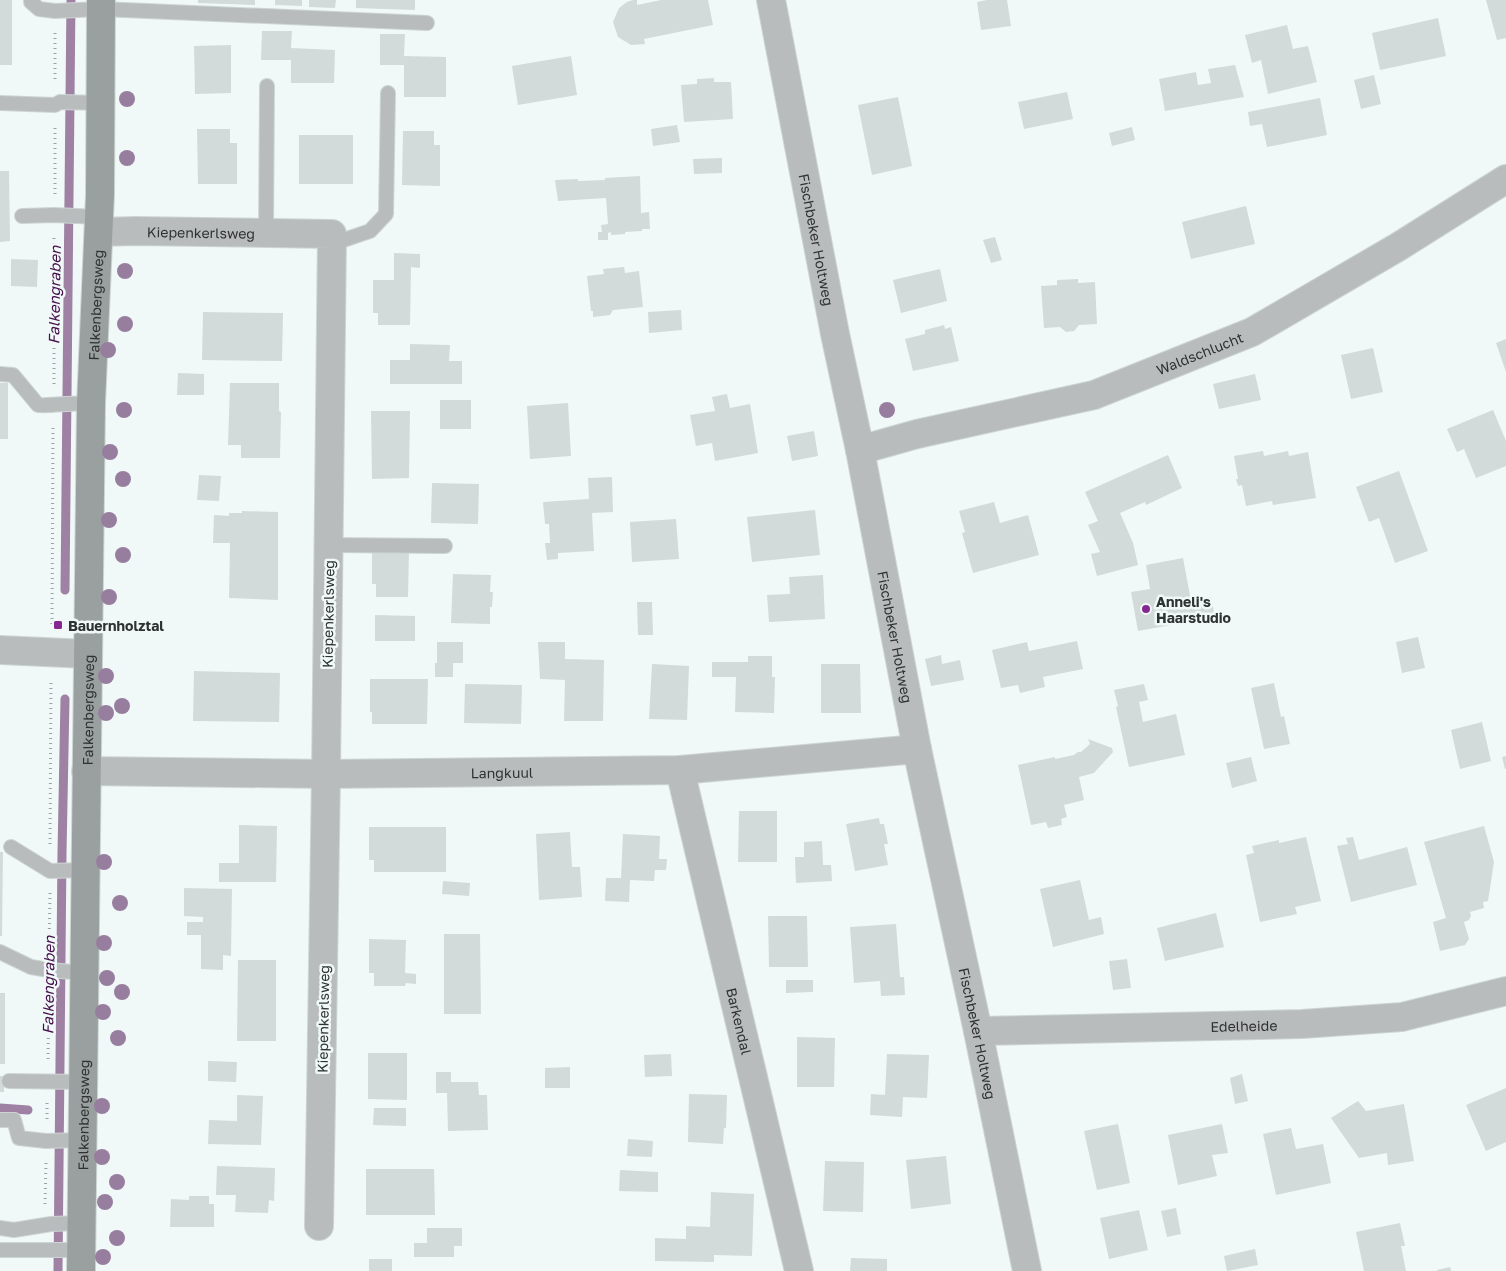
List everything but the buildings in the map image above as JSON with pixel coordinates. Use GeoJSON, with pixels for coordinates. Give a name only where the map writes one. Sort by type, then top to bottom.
{"type":"FeatureCollection","features":[{"type":"Feature","properties":{"kind":"street","name":"Fischbeker Holtweg"},"geometry":{"type":"LineString","coordinates":[[771,0],[834,334],[860,450],[917,749],[978,1031],[1027,1271]]}},
{"type":"Feature","properties":{"kind":"street","name":"Falkenbergsweg"},"geometry":{"type":"LineString","coordinates":[[77,1257],[75,1223],[76,1140],[68,1082],[78,972],[78,871],[86,771],[88,654],[82,403],[92,222],[89,103],[94,6]]}},
{"type":"Feature","properties":{"kind":"street","name":"Waldschlucht"},"geometry":{"type":"LineString","coordinates":[[860,450],[917,434],[1094,395],[1252,332],[1398,247],[1506,180]]}},
{"type":"Feature","properties":{"kind":"street","name":"Kiepenkerlsweg"},"geometry":{"type":"LineString","coordinates":[[92,222],[136,231],[332,234],[319,1226]]}},
{"type":"Feature","properties":{"kind":"street"},"geometry":{"type":"LineString","coordinates":[[0,650],[88,654]]}},
{"type":"Feature","properties":{"kind":"street","name":"Langkuul"},"geometry":{"type":"LineString","coordinates":[[86,771],[326,774],[680,770],[917,749]]}},
{"type":"Feature","properties":{"kind":"street","name":"Barkendal"},"geometry":{"type":"LineString","coordinates":[[680,770],[799,1271]]}},
{"type":"Feature","properties":{"kind":"street","name":"Edelheide"},"geometry":{"type":"LineString","coordinates":[[978,1031],[1302,1024],[1392,1018],[1506,991]]}},
{"type":"Feature","properties":{"kind":"lane"},"geometry":{"type":"LineString","coordinates":[[31,2],[39,9],[62,10],[94,6],[427,23]]}},
{"type":"Feature","properties":{"kind":"lane"},"geometry":{"type":"LineString","coordinates":[[266,233],[267,86]]}},
{"type":"Feature","properties":{"kind":"lane"},"geometry":{"type":"LineString","coordinates":[[332,244],[370,231],[386,214],[388,93]]}},
{"type":"Feature","properties":{"kind":"lane"},"geometry":{"type":"LineString","coordinates":[[0,103],[55,105],[60,102],[89,103]]}},
{"type":"Feature","properties":{"kind":"lane"},"geometry":{"type":"LineString","coordinates":[[22,216],[60,216],[92,222]]}},
{"type":"Feature","properties":{"kind":"lane"},"geometry":{"type":"LineString","coordinates":[[0,374],[13,375],[38,405],[54,406],[82,403]]}},
{"type":"Feature","properties":{"kind":"lane"},"geometry":{"type":"LineString","coordinates":[[328,545],[445,546]]}},
{"type":"Feature","properties":{"kind":"lane"},"geometry":{"type":"LineString","coordinates":[[11,847],[50,872],[78,871]]}},
{"type":"Feature","properties":{"kind":"lane"},"geometry":{"type":"LineString","coordinates":[[0,952],[31,967],[78,972]]}},
{"type":"Feature","properties":{"kind":"lane"},"geometry":{"type":"LineString","coordinates":[[9,1081],[68,1082]]}},
{"type":"Feature","properties":{"kind":"lane"},"geometry":{"type":"LineString","coordinates":[[0,1120],[14,1120],[19,1138],[76,1140]]}},
{"type":"Feature","properties":{"kind":"lane"},"geometry":{"type":"LineString","coordinates":[[0,1228],[14,1230],[51,1224],[75,1223]]}},
{"type":"Feature","properties":{"kind":"lane"},"geometry":{"type":"LineString","coordinates":[[0,1250],[50,1250],[77,1257]]}},
{"type":"Feature","properties":{"kind":"waterway","name":"Falkengraben"},"geometry":{"type":"LineString","coordinates":[[65,590],[71,0]]}},
{"type":"Feature","properties":{"kind":"waterway","name":"Falkengraben"},"geometry":{"type":"LineString","coordinates":[[58,1271],[65,699]]}},
{"type":"Feature","properties":{"kind":"waterway"},"geometry":{"type":"LineString","coordinates":[[0,1108],[28,1110]]}},
{"type":"Feature","properties":{"kind":"place","name":"Anneli's Haarstudio"},"geometry":{"type":"Point","coordinates":[1146,609]}},
{"type":"Feature","properties":{"kind":"place","name":"Bauernholztal"},"geometry":{"type":"Point","coordinates":[58,625]}}]}
